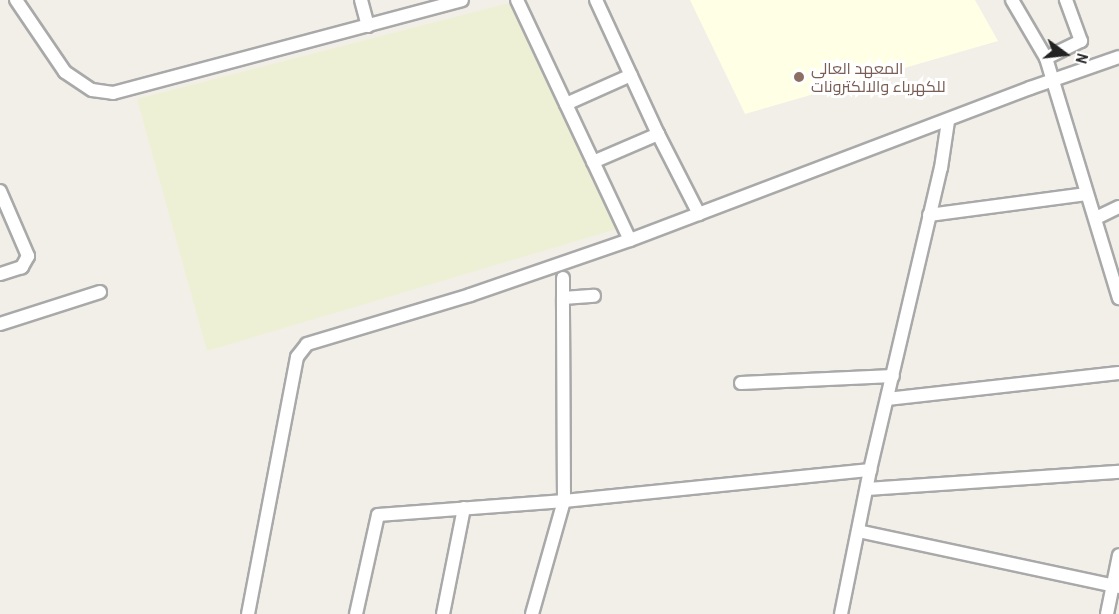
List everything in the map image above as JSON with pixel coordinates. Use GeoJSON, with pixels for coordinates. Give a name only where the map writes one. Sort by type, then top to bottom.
{"type":"FeatureCollection","features":[{"type":"Feature","properties":{"kind":"street"},"geometry":{"type":"LineString","coordinates":[[16,0],[65,72],[92,90],[102,93],[113,93],[368,26],[438,3],[462,0]]}},
{"type":"Feature","properties":{"kind":"street"},"geometry":{"type":"LineString","coordinates":[[360,0],[368,26]]}},
{"type":"Feature","properties":{"kind":"street"},"geometry":{"type":"LineString","coordinates":[[516,0],[630,240]]}},
{"type":"Feature","properties":{"kind":"street"},"geometry":{"type":"LineString","coordinates":[[596,0],[658,134],[699,214]]}},
{"type":"Feature","properties":{"kind":"street"},"geometry":{"type":"LineString","coordinates":[[1012,0],[1046,58],[1054,80],[1119,298]]}},
{"type":"Feature","properties":{"kind":"street"},"geometry":{"type":"LineString","coordinates":[[1046,58],[1081,41],[1066,0]]}},
{"type":"Feature","properties":{"kind":"street"},"geometry":{"type":"LineString","coordinates":[[248,614],[297,357],[307,344],[470,295],[630,240],[1119,57]]}},
{"type":"Feature","properties":{"kind":"street"},"geometry":{"type":"LineString","coordinates":[[566,104],[631,75]]}},
{"type":"Feature","properties":{"kind":"street"},"geometry":{"type":"LineString","coordinates":[[841,614],[870,470],[929,215],[948,121]]}},
{"type":"Feature","properties":{"kind":"street"},"geometry":{"type":"LineString","coordinates":[[593,162],[658,134]]}},
{"type":"Feature","properties":{"kind":"street"},"geometry":{"type":"LineString","coordinates":[[0,191],[28,256],[22,267],[0,274]]}},
{"type":"Feature","properties":{"kind":"street"},"geometry":{"type":"LineString","coordinates":[[929,215],[1087,194]]}},
{"type":"Feature","properties":{"kind":"street"},"geometry":{"type":"LineString","coordinates":[[1096,218],[1119,207]]}},
{"type":"Feature","properties":{"kind":"street"},"geometry":{"type":"LineString","coordinates":[[532,614],[564,501],[563,278]]}},
{"type":"Feature","properties":{"kind":"street"},"geometry":{"type":"LineString","coordinates":[[0,324],[100,292]]}},
{"type":"Feature","properties":{"kind":"street"},"geometry":{"type":"LineString","coordinates":[[563,298],[594,296]]}},
{"type":"Feature","properties":{"kind":"street"},"geometry":{"type":"LineString","coordinates":[[887,399],[1119,373]]}},
{"type":"Feature","properties":{"kind":"street"},"geometry":{"type":"LineString","coordinates":[[741,382],[893,376]]}},
{"type":"Feature","properties":{"kind":"street"},"geometry":{"type":"LineString","coordinates":[[356,614],[378,515],[564,501],[870,470]]}},
{"type":"Feature","properties":{"kind":"street"},"geometry":{"type":"LineString","coordinates":[[867,489],[1119,472]]}},
{"type":"Feature","properties":{"kind":"street"},"geometry":{"type":"LineString","coordinates":[[443,614],[464,507]]}},
{"type":"Feature","properties":{"kind":"street"},"geometry":{"type":"LineString","coordinates":[[858,531],[1116,586]]}},
{"type":"Feature","properties":{"kind":"street"},"geometry":{"type":"LineString","coordinates":[[1107,614],[1116,586],[1119,555]]}},
{"type":"Feature","properties":{"kind":"shaded area","name":"المعهد العالي للكهرباء والالكترونات"},"geometry":{"type":"Polygon","coordinates":[[[690,0],[975,0],[998,41],[745,114],[690,0]]]}},
{"type":"Feature","properties":{"kind":"shaded area"},"geometry":{"type":"Polygon","coordinates":[[[509,3],[617,229],[207,351],[137,99],[509,3]]]}},
{"type":"Feature","properties":{"kind":"place","name":"المعهد العالي للكهرباء والالكترونات"},"geometry":{"type":"Point","coordinates":[799,77]}}]}
